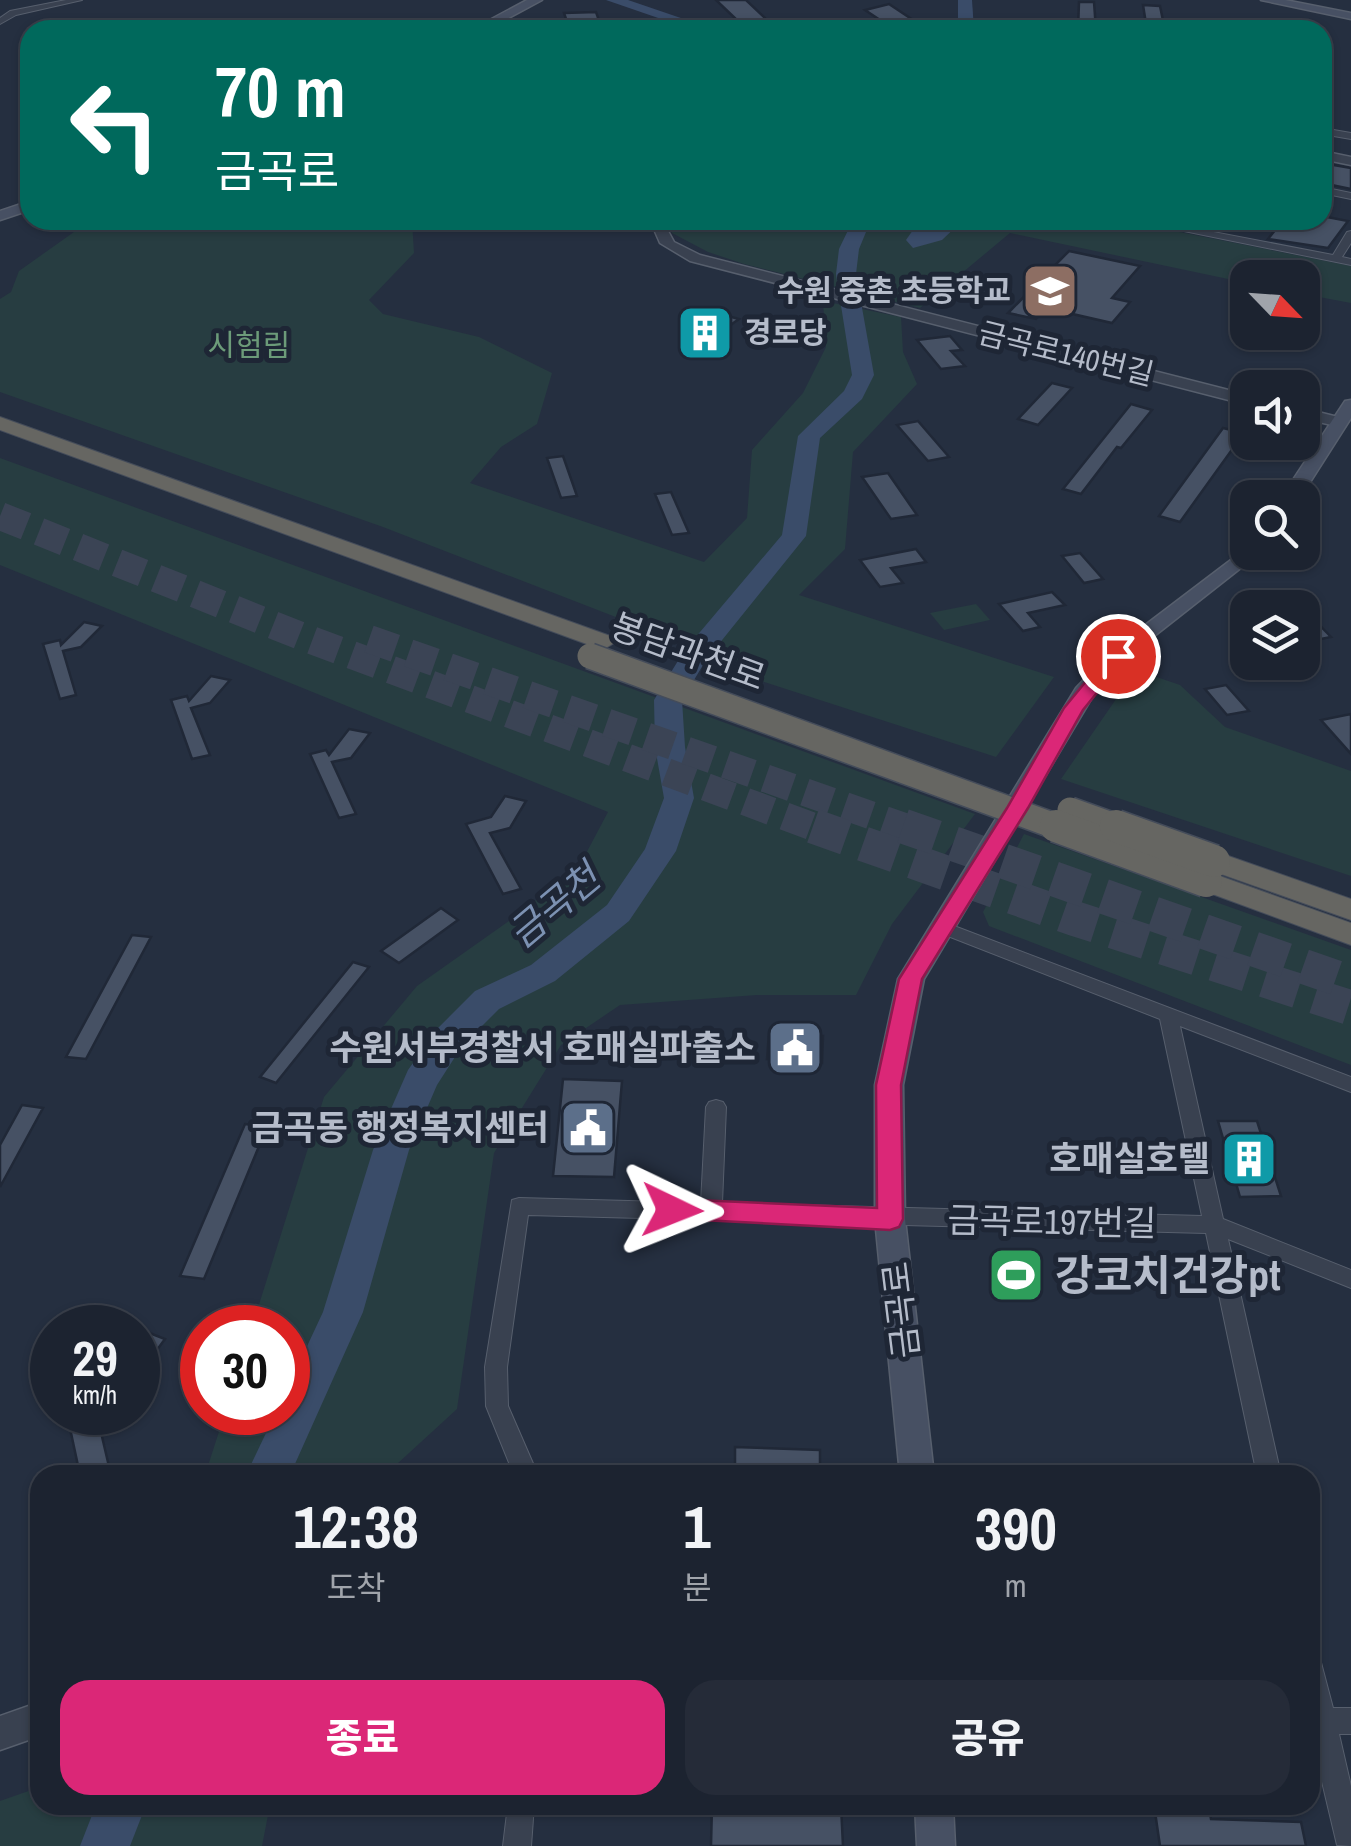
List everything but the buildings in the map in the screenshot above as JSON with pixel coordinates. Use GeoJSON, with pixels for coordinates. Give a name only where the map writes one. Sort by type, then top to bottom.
{"type":"FeatureCollection","features":[{"type":"Feature","properties":{"kind":"highway","name":"봉담과천로"},"geometry":{"type":"LineString","coordinates":[[0,423],[597,649]]}},
{"type":"Feature","properties":{"kind":"highway","name":"봉담과천로"},"geometry":{"type":"LineString","coordinates":[[0,436],[1210,871],[1351,934]]}},
{"type":"Feature","properties":{"kind":"highway","name":"봉담과천로"},"geometry":{"type":"LineString","coordinates":[[1210,871],[1351,910]]}},
{"type":"Feature","properties":{"kind":"main road"},"geometry":{"type":"LineString","coordinates":[[497,20],[536,0]]}},
{"type":"Feature","properties":{"kind":"main road"},"geometry":{"type":"LineString","coordinates":[[1267,0],[1351,16]]}},
{"type":"Feature","properties":{"kind":"main road"},"geometry":{"type":"LineString","coordinates":[[1303,480],[1346,423],[1351,404]]}},
{"type":"Feature","properties":{"kind":"main road","name":"금곡로"},"geometry":{"type":"LineString","coordinates":[[916,1465],[890,1219],[888,1085],[910,979],[1084,693],[1118,656],[1230,568]]}},
{"type":"Feature","properties":{"kind":"main road"},"geometry":{"type":"LineString","coordinates":[[934,1815],[936,1846]]}},
{"type":"Feature","properties":{"kind":"street"},"geometry":{"type":"LineString","coordinates":[[0,22],[12,13],[78,0]]}},
{"type":"Feature","properties":{"kind":"street","name":"금곡로140번길"},"geometry":{"type":"LineString","coordinates":[[658,230],[676,250],[724,267],[1230,395]]}},
{"type":"Feature","properties":{"kind":"street"},"geometry":{"type":"LineString","coordinates":[[1196,230],[1351,262]]}},
{"type":"Feature","properties":{"kind":"street"},"geometry":{"type":"LineString","coordinates":[[1336,259],[1351,234]]}},
{"type":"Feature","properties":{"kind":"street"},"geometry":{"type":"LineString","coordinates":[[1320,417],[1346,423]]}},
{"type":"Feature","properties":{"kind":"street"},"geometry":{"type":"LineString","coordinates":[[942,927],[1351,1085]]}},
{"type":"Feature","properties":{"kind":"street","name":"금곡로197번길"},"geometry":{"type":"LineString","coordinates":[[1168,1014],[1267,1465]]}},
{"type":"Feature","properties":{"kind":"street"},"geometry":{"type":"LineString","coordinates":[[711,1211],[716,1108]]}},
{"type":"Feature","properties":{"kind":"street","name":"금곡로197번길"},"geometry":{"type":"LineString","coordinates":[[522,1465],[497,1406],[496,1367],[519,1206],[1215,1226],[1351,1279]]}},
{"type":"Feature","properties":{"kind":"street"},"geometry":{"type":"LineString","coordinates":[[1320,1720],[1351,1721]]}},
{"type":"Feature","properties":{"kind":"street"},"geometry":{"type":"LineString","coordinates":[[0,1733],[30,1722]]}},
{"type":"Feature","properties":{"kind":"street"},"geometry":{"type":"LineString","coordinates":[[1320,1734],[1351,1844]]}},
{"type":"Feature","properties":{"kind":"street"},"geometry":{"type":"LineString","coordinates":[[517,1846],[520,1815]]}},
{"type":"Feature","properties":{"kind":"green space","name":"시험림"},"geometry":{"type":"Polygon","coordinates":[[[77,230],[413,230],[414,253],[369,300],[383,314],[479,337],[552,373],[537,424],[501,447],[470,483],[704,562],[747,518],[752,450],[803,393],[826,347],[823,301],[901,317],[903,352],[917,384],[853,452],[845,549],[799,595],[1054,677],[996,757],[749,677],[657,633],[383,527],[0,392],[0,299],[11,292],[19,271],[77,230]]]}},
{"type":"Feature","properties":{"kind":"green space"},"geometry":{"type":"Polygon","coordinates":[[[672,230],[1169,230],[1351,266],[1351,303],[1320,297],[1320,260],[1230,260],[1230,279],[1010,233],[920,308],[708,252],[672,230]]]}},
{"type":"Feature","properties":{"kind":"green space"},"geometry":{"type":"Polygon","coordinates":[[[0,458],[975,814],[892,924],[856,995],[757,995],[620,1005],[561,1045],[494,1153],[457,1409],[396,1465],[208,1465],[218,1435],[310,1435],[310,1305],[259,1305],[324,1097],[417,986],[523,911],[582,861],[608,812],[0,565],[0,458]]]}},
{"type":"Feature","properties":{"kind":"green space"},"geometry":{"type":"Polygon","coordinates":[[[976,604],[990,620],[944,630],[930,613],[976,604]]]}},
{"type":"Feature","properties":{"kind":"green space"},"geometry":{"type":"Polygon","coordinates":[[[1136,670],[1180,685],[1225,727],[1351,771],[1351,876],[1061,779],[1136,670]]]}},
{"type":"Feature","properties":{"kind":"green space"},"geometry":{"type":"Polygon","coordinates":[[[1024,834],[1351,950],[1351,1065],[989,926],[983,912],[1024,834]]]}},
{"type":"Feature","properties":{"kind":"green space"},"geometry":{"type":"Polygon","coordinates":[[[30,1790],[30,1815],[268,1815],[262,1846],[0,1846],[0,1801],[30,1790]]]}},
{"type":"Feature","properties":{"kind":"water"},"geometry":{"type":"Polygon","coordinates":[[[913,230],[952,230],[942,240],[913,248],[906,240],[913,230]]]}},
{"type":"Feature","properties":{"kind":"waterway","name":"금곡천"},"geometry":{"type":"LineString","coordinates":[[613,0],[676,20]]}},
{"type":"Feature","properties":{"kind":"waterway","name":"금곡천"},"geometry":{"type":"LineString","coordinates":[[965,0],[966,20]]}},
{"type":"Feature","properties":{"kind":"waterway","name":"금곡천"},"geometry":{"type":"LineString","coordinates":[[273,1465],[343,1312],[391,1150],[421,1080],[450,1037],[487,1000],[543,973],[618,913],[660,851],[679,798],[670,747],[668,700],[694,657],[794,536],[809,436],[854,394],[863,375],[846,274],[849,249],[858,230]]}},
{"type":"Feature","properties":{"kind":"waterway","name":"금곡천"},"geometry":{"type":"LineString","coordinates":[[105,1846],[117,1815]]}},
{"type":"Feature","properties":{"kind":"tunnel"},"geometry":{"type":"LineString","coordinates":[[0,516],[306,638],[819,829]]}},
{"type":"Feature","properties":{"kind":"tunnel"},"geometry":{"type":"LineString","coordinates":[[369,639],[910,829]]}},
{"type":"Feature","properties":{"kind":"tunnel"},"geometry":{"type":"LineString","coordinates":[[813,826],[1073,918],[1351,1008]]}},
{"type":"Feature","properties":{"kind":"tunnel"},"geometry":{"type":"LineString","coordinates":[[903,826],[1351,983]]}},
{"type":"Feature","properties":{"kind":"place","name":"수원 중촌 초등학교"},"geometry":{"type":"Point","coordinates":[1050,291]}},
{"type":"Feature","properties":{"kind":"place","name":"경로당"},"geometry":{"type":"Point","coordinates":[705,333]}},
{"type":"Feature","properties":{"kind":"place","name":"수원서부경찰서 호매실파출소"},"geometry":{"type":"Point","coordinates":[795,1048]}},
{"type":"Feature","properties":{"kind":"place","name":"금곡동 행정복지센터"},"geometry":{"type":"Point","coordinates":[588,1128]}},
{"type":"Feature","properties":{"kind":"place","name":"호매실호텔"},"geometry":{"type":"Point","coordinates":[1249,1159]}},
{"type":"Feature","properties":{"kind":"place","name":"강코치건강pt"},"geometry":{"type":"Point","coordinates":[1016,1275]}},
{"type":"Feature","properties":{"kind":"route"},"geometry":{"type":"LineString","coordinates":[[672,1210],[890,1219],[888,1085],[910,979],[1018,808],[1074,708],[1118,656]]}}]}
